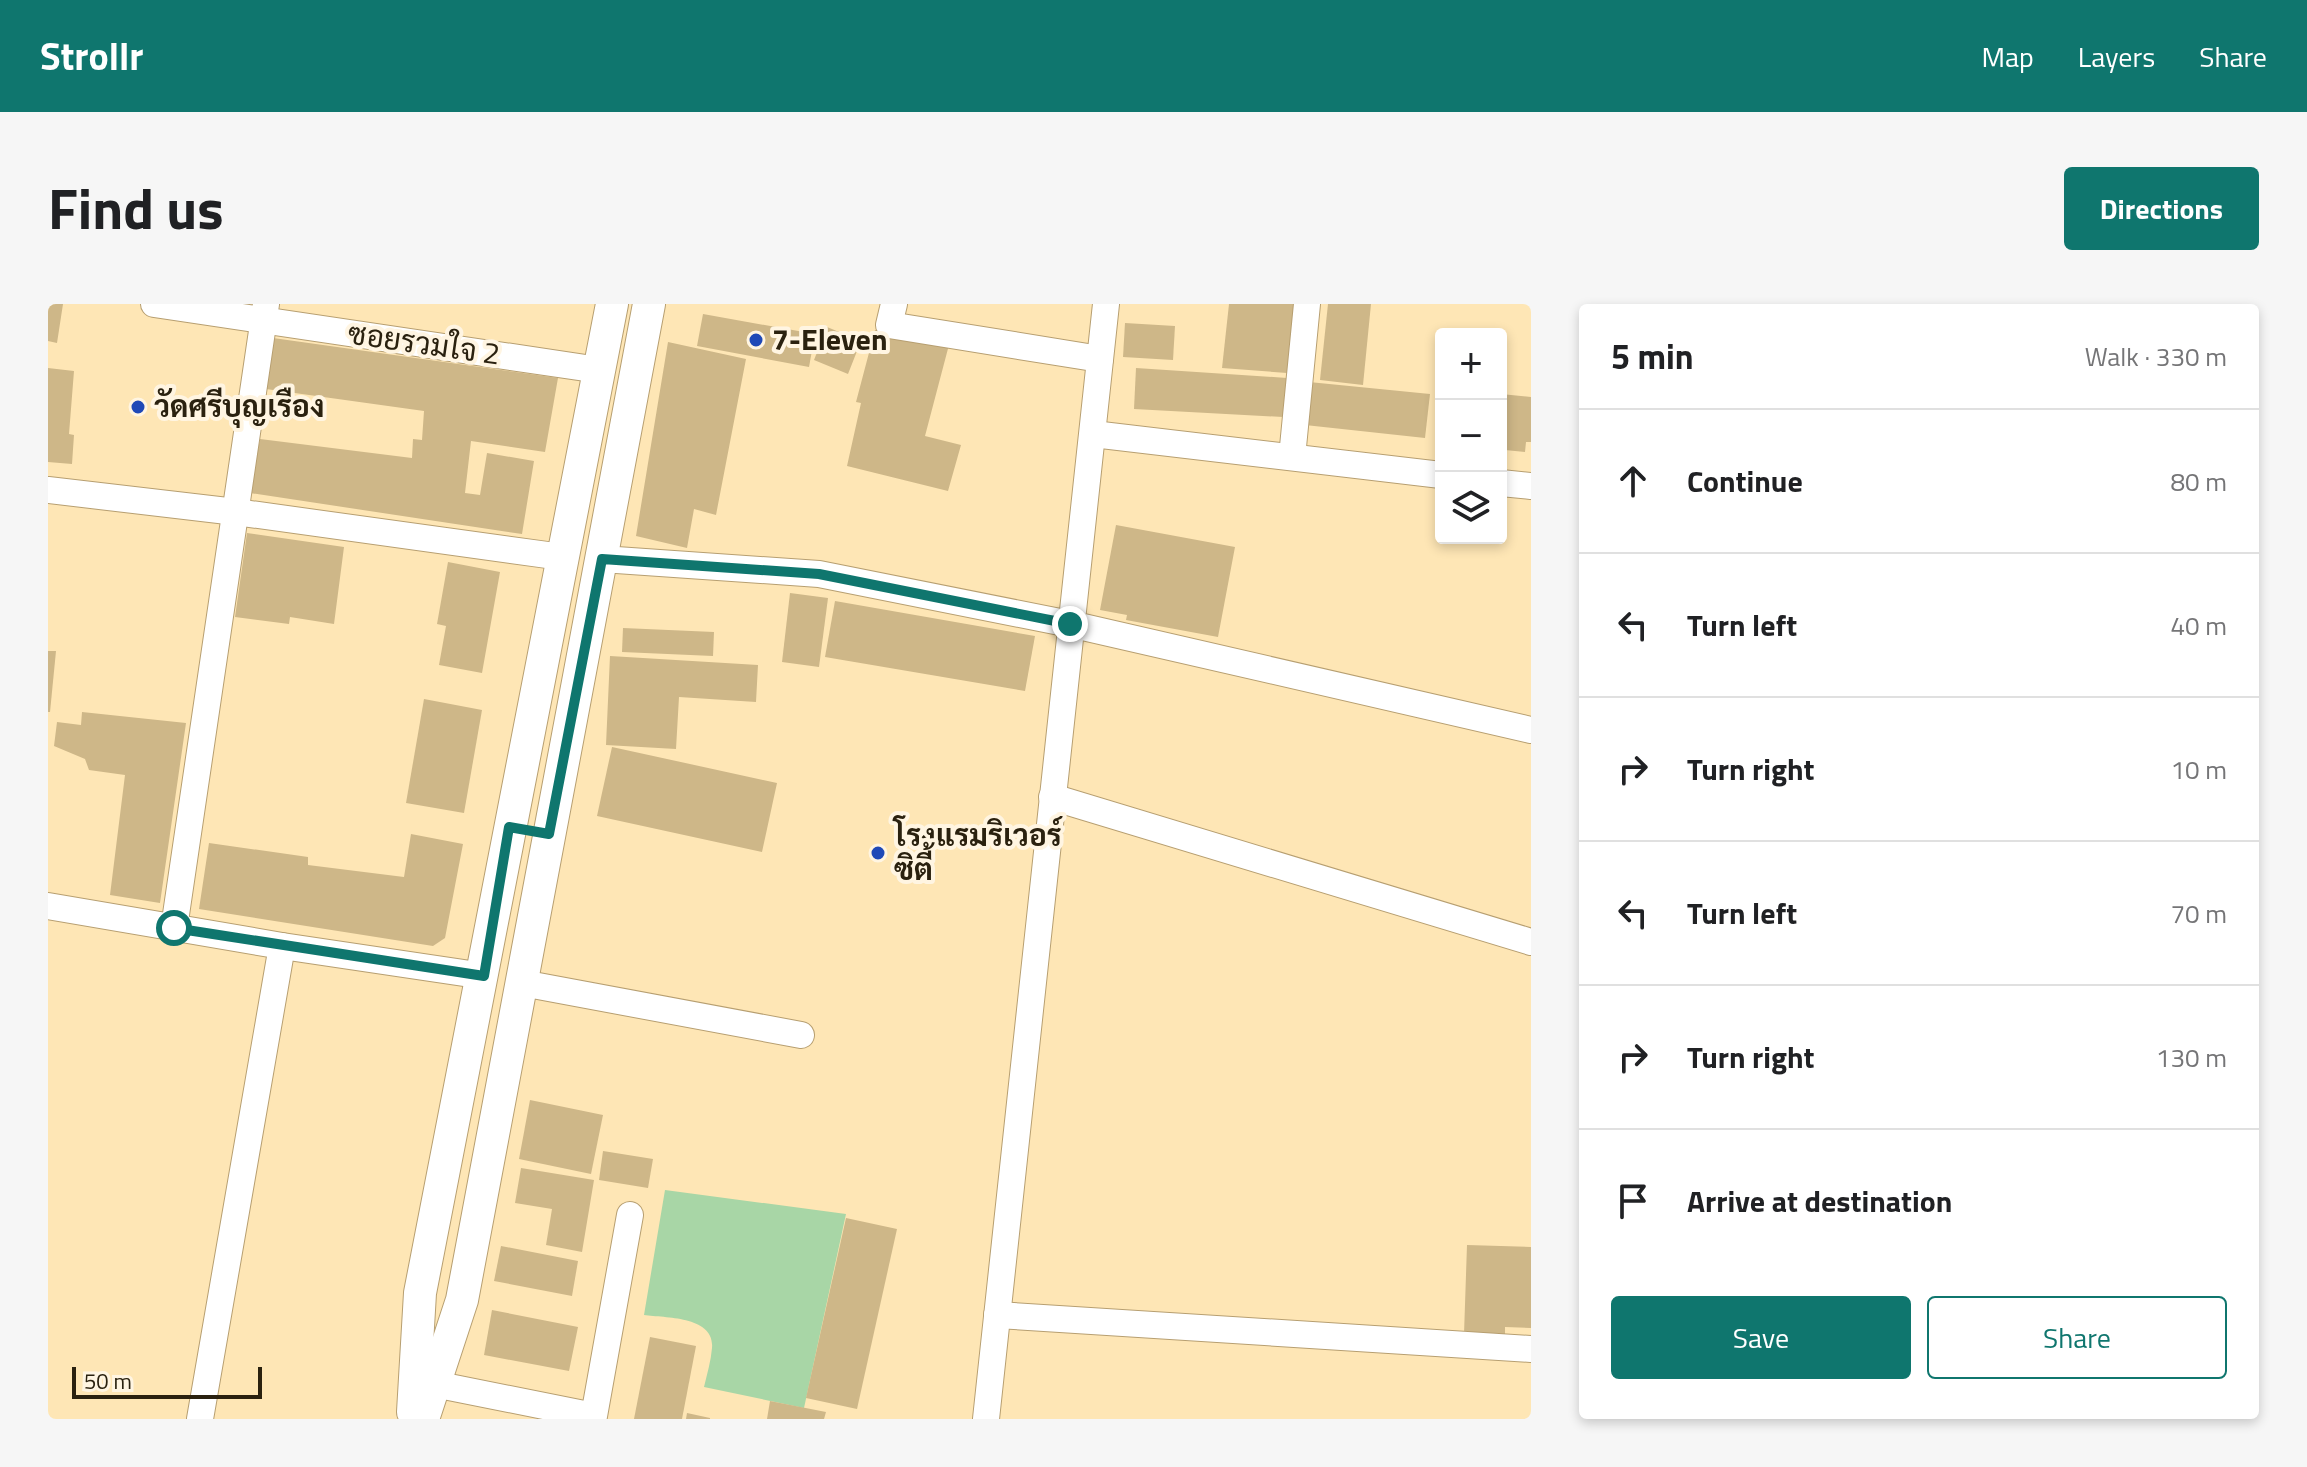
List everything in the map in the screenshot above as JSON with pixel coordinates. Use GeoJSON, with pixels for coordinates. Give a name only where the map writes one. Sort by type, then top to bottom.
{"type":"FeatureCollection","features":[{"type":"Feature","properties":{"kind":"main road"},"geometry":{"type":"LineString","coordinates":[[412,1419],[420,1293],[484,976],[509,827],[612,304]]}},
{"type":"Feature","properties":{"kind":"main road"},"geometry":{"type":"LineString","coordinates":[[423,1419],[462,1300],[649,304]]}},
{"type":"Feature","properties":{"kind":"main road"},"geometry":{"type":"LineString","coordinates":[[509,827],[549,834]]}},
{"type":"Feature","properties":{"kind":"street","name":"ซอยรวมใจ 2"},"geometry":{"type":"LineString","coordinates":[[154,304],[265,312],[599,370]]}},
{"type":"Feature","properties":{"kind":"street"},"geometry":{"type":"LineString","coordinates":[[894,304],[889,325],[1100,359]]}},
{"type":"Feature","properties":{"kind":"street"},"geometry":{"type":"LineString","coordinates":[[986,1419],[1106,304]]}},
{"type":"Feature","properties":{"kind":"street"},"geometry":{"type":"LineString","coordinates":[[1292,457],[1307,304]]}},
{"type":"Feature","properties":{"kind":"street"},"geometry":{"type":"LineString","coordinates":[[174,928],[265,312]]}},
{"type":"Feature","properties":{"kind":"street"},"geometry":{"type":"LineString","coordinates":[[1093,434],[1435,474]]}},
{"type":"Feature","properties":{"kind":"street"},"geometry":{"type":"LineString","coordinates":[[1507,484],[1531,486]]}},
{"type":"Feature","properties":{"kind":"street"},"geometry":{"type":"LineString","coordinates":[[48,490],[236,512],[562,557]]}},
{"type":"Feature","properties":{"kind":"street"},"geometry":{"type":"LineString","coordinates":[[602,559],[819,574],[1070,624],[1531,730]]}},
{"type":"Feature","properties":{"kind":"street"},"geometry":{"type":"LineString","coordinates":[[1052,797],[1531,942]]}},
{"type":"Feature","properties":{"kind":"street"},"geometry":{"type":"LineString","coordinates":[[48,906],[282,946],[484,976]]}},
{"type":"Feature","properties":{"kind":"street"},"geometry":{"type":"LineString","coordinates":[[200,1419],[282,946]]}},
{"type":"Feature","properties":{"kind":"street"},"geometry":{"type":"LineString","coordinates":[[522,983],[801,1035]]}},
{"type":"Feature","properties":{"kind":"street"},"geometry":{"type":"LineString","coordinates":[[434,1384],[594,1416],[630,1215]]}},
{"type":"Feature","properties":{"kind":"street"},"geometry":{"type":"LineString","coordinates":[[997,1315],[1531,1349]]}},
{"type":"Feature","properties":{"kind":"green space"},"geometry":{"type":"Polygon","coordinates":[[[665,1190],[846,1214],[804,1408],[704,1387],[712,1348],[706,1330],[698,1324],[676,1318],[644,1315],[665,1190]]]}},
{"type":"Feature","properties":{"kind":"building"},"geometry":{"type":"Polygon","coordinates":[[[48,304],[63,304],[57,343],[48,341],[48,304]]]}},
{"type":"Feature","properties":{"kind":"building"},"geometry":{"type":"Polygon","coordinates":[[[1229,304],[1295,304],[1287,373],[1222,368],[1229,304]]]}},
{"type":"Feature","properties":{"kind":"building"},"geometry":{"type":"Polygon","coordinates":[[[1328,304],[1371,304],[1363,385],[1320,380],[1328,304]]]}},
{"type":"Feature","properties":{"kind":"building","name":"7-Eleven"},"geometry":{"type":"Polygon","coordinates":[[[703,314],[815,334],[809,367],[697,346],[703,314]]]}},
{"type":"Feature","properties":{"kind":"building"},"geometry":{"type":"Polygon","coordinates":[[[1125,323],[1175,326],[1173,360],[1123,357],[1125,323]]]}},
{"type":"Feature","properties":{"kind":"building"},"geometry":{"type":"Polygon","coordinates":[[[827,327],[861,341],[848,374],[814,360],[827,327]]]}},
{"type":"Feature","properties":{"kind":"building"},"geometry":{"type":"Polygon","coordinates":[[[875,330],[950,341],[925,436],[961,445],[948,491],[847,466],[861,403],[856,402],[875,330]]]}},
{"type":"Feature","properties":{"kind":"building"},"geometry":{"type":"Polygon","coordinates":[[[273,338],[558,378],[545,452],[471,441],[465,493],[480,495],[487,453],[534,461],[522,534],[250,493],[260,439],[412,458],[413,439],[422,440],[424,411],[266,389],[273,338]]]}},
{"type":"Feature","properties":{"kind":"building"},"geometry":{"type":"Polygon","coordinates":[[[668,342],[746,359],[716,515],[694,509],[687,548],[636,536],[668,342]]]}},
{"type":"Feature","properties":{"kind":"building"},"geometry":{"type":"Polygon","coordinates":[[[48,368],[74,371],[69,434],[74,435],[72,464],[48,462],[48,368]]]}},
{"type":"Feature","properties":{"kind":"building"},"geometry":{"type":"Polygon","coordinates":[[[1136,368],[1287,378],[1283,417],[1134,409],[1136,368]]]}},
{"type":"Feature","properties":{"kind":"building"},"geometry":{"type":"Polygon","coordinates":[[[1309,382],[1430,394],[1425,438],[1305,425],[1309,382]]]}},
{"type":"Feature","properties":{"kind":"building"},"geometry":{"type":"Polygon","coordinates":[[[1507,395],[1531,397],[1531,442],[1526,442],[1525,452],[1507,450],[1507,395]]]}},
{"type":"Feature","properties":{"kind":"building"},"geometry":{"type":"Polygon","coordinates":[[[1116,525],[1235,547],[1218,637],[1126,620],[1127,615],[1100,610],[1116,525]]]}},
{"type":"Feature","properties":{"kind":"building"},"geometry":{"type":"Polygon","coordinates":[[[247,533],[344,547],[334,624],[290,617],[289,624],[235,617],[247,533]]]}},
{"type":"Feature","properties":{"kind":"building"},"geometry":{"type":"Polygon","coordinates":[[[448,562],[500,572],[482,673],[439,665],[446,626],[437,624],[448,562]]]}},
{"type":"Feature","properties":{"kind":"building"},"geometry":{"type":"Polygon","coordinates":[[[790,593],[828,598],[819,667],[782,662],[790,593]]]}},
{"type":"Feature","properties":{"kind":"building"},"geometry":{"type":"Polygon","coordinates":[[[835,601],[1035,636],[1025,691],[825,657],[835,601]]]}},
{"type":"Feature","properties":{"kind":"building"},"geometry":{"type":"Polygon","coordinates":[[[623,628],[714,632],[713,656],[622,652],[623,628]]]}},
{"type":"Feature","properties":{"kind":"building"},"geometry":{"type":"Polygon","coordinates":[[[48,651],[56,651],[50,712],[48,712],[48,651]]]}},
{"type":"Feature","properties":{"kind":"building"},"geometry":{"type":"Polygon","coordinates":[[[610,656],[758,665],[756,702],[679,697],[676,749],[606,745],[610,656]]]}},
{"type":"Feature","properties":{"kind":"building"},"geometry":{"type":"Polygon","coordinates":[[[424,699],[482,710],[464,813],[406,803],[424,699]]]}},
{"type":"Feature","properties":{"kind":"building"},"geometry":{"type":"Polygon","coordinates":[[[82,712],[186,723],[160,903],[110,895],[125,775],[89,770],[85,759],[54,746],[57,722],[81,725],[82,712]]]}},
{"type":"Feature","properties":{"kind":"building"},"geometry":{"type":"Polygon","coordinates":[[[612,747],[777,783],[762,852],[597,816],[612,747]]]}},
{"type":"Feature","properties":{"kind":"building"},"geometry":{"type":"Polygon","coordinates":[[[411,834],[463,844],[445,938],[433,946],[199,909],[209,843],[308,857],[308,865],[404,877],[411,834]]]}},
{"type":"Feature","properties":{"kind":"building"},"geometry":{"type":"Polygon","coordinates":[[[530,1100],[603,1115],[591,1174],[519,1159],[530,1100]]]}},
{"type":"Feature","properties":{"kind":"building"},"geometry":{"type":"Polygon","coordinates":[[[603,1151],[653,1159],[648,1188],[599,1180],[603,1151]]]}},
{"type":"Feature","properties":{"kind":"building"},"geometry":{"type":"Polygon","coordinates":[[[521,1168],[594,1180],[582,1252],[546,1245],[552,1209],[515,1203],[521,1168]]]}},
{"type":"Feature","properties":{"kind":"building"},"geometry":{"type":"Polygon","coordinates":[[[846,1218],[897,1229],[857,1409],[806,1398],[846,1218]]]}},
{"type":"Feature","properties":{"kind":"building"},"geometry":{"type":"Polygon","coordinates":[[[1467,1245],[1531,1247],[1531,1328],[1505,1327],[1505,1336],[1464,1334],[1467,1245]]]}},
{"type":"Feature","properties":{"kind":"building"},"geometry":{"type":"Polygon","coordinates":[[[501,1246],[578,1261],[572,1296],[494,1281],[501,1246]]]}},
{"type":"Feature","properties":{"kind":"building"},"geometry":{"type":"Polygon","coordinates":[[[492,1310],[578,1327],[569,1371],[484,1355],[492,1310]]]}},
{"type":"Feature","properties":{"kind":"building"},"geometry":{"type":"Polygon","coordinates":[[[650,1337],[696,1346],[682,1419],[634,1419],[650,1337]]]}},
{"type":"Feature","properties":{"kind":"building"},"geometry":{"type":"Polygon","coordinates":[[[770,1401],[826,1412],[824,1419],[767,1419],[770,1401]]]}},
{"type":"Feature","properties":{"kind":"building"},"geometry":{"type":"Polygon","coordinates":[[[687,1413],[710,1418],[710,1419],[686,1419],[687,1413]]]}},
{"type":"Feature","properties":{"kind":"place","name":"7-Eleven"},"geometry":{"type":"Point","coordinates":[756,340]}},
{"type":"Feature","properties":{"kind":"place","name":"วัดศรีบุญเรือง"},"geometry":{"type":"Point","coordinates":[138,407]}},
{"type":"Feature","properties":{"kind":"place","name":"โรงแรมริเวอร์ ซิตี้"},"geometry":{"type":"Point","coordinates":[878,853]}},
{"type":"Feature","properties":{"kind":"route"},"geometry":{"type":"LineString","coordinates":[[174,928],[484,976],[509,827],[549,834],[602,559],[819,574],[1070,624]]}}]}
